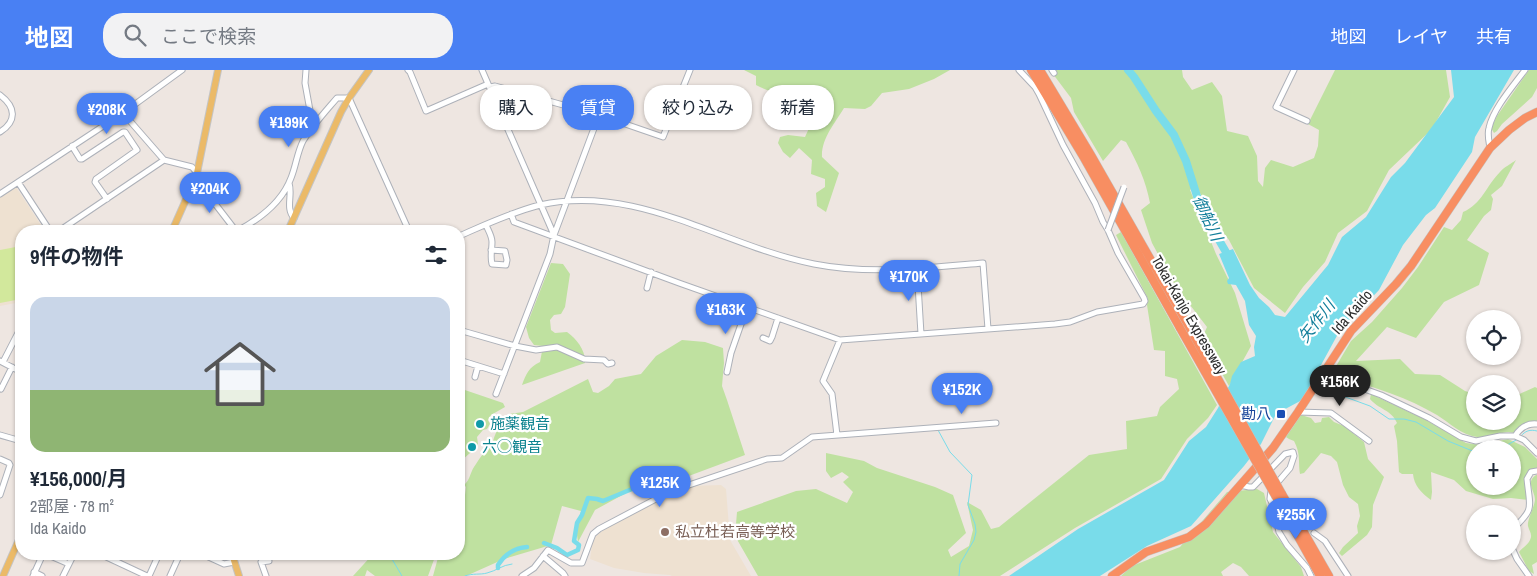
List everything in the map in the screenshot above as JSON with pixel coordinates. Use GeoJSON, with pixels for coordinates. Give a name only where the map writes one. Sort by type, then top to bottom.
{"type":"FeatureCollection","features":[{"type":"Feature","properties":{"kind":"highway","name":"Tokai-Kanjo Expressway"},"geometry":{"type":"LineString","coordinates":[[1031,70],[1184,327]]}},
{"type":"Feature","properties":{"kind":"highway","name":"Tokai-Kanjo Expressway"},"geometry":{"type":"LineString","coordinates":[[1040,70],[1091,155],[1184,327],[1279,495],[1320,576]]}},
{"type":"Feature","properties":{"kind":"highway","name":"Ida Kaido"},"geometry":{"type":"LineString","coordinates":[[1112,576],[1146,552],[1189,537],[1206,524],[1273,448],[1351,331],[1411,266],[1490,148],[1508,130],[1537,112]]}},
{"type":"Feature","properties":{"kind":"highway","name":"Tokai-Kanjo Expressway"},"geometry":{"type":"LineString","coordinates":[[1279,495],[1297,520],[1329,576]]}},
{"type":"Feature","properties":{"kind":"highway"},"geometry":{"type":"LineString","coordinates":[[1297,520],[1334,576]]}},
{"type":"Feature","properties":{"kind":"main road"},"geometry":{"type":"LineString","coordinates":[[175,225],[197,173],[218,70]]}},
{"type":"Feature","properties":{"kind":"main road"},"geometry":{"type":"LineString","coordinates":[[291,225],[334,126],[349,98],[370,70]]}},
{"type":"Feature","properties":{"kind":"main road"},"geometry":{"type":"LineString","coordinates":[[3,576],[15,549]]}},
{"type":"Feature","properties":{"kind":"main road"},"geometry":{"type":"LineString","coordinates":[[234,562],[239,576]]}},
{"type":"Feature","properties":{"kind":"street"},"geometry":{"type":"LineString","coordinates":[[0,194],[123,113],[182,70]]}},
{"type":"Feature","properties":{"kind":"street"},"geometry":{"type":"LineString","coordinates":[[306,70],[305,83],[314,127]]}},
{"type":"Feature","properties":{"kind":"street"},"geometry":{"type":"LineString","coordinates":[[408,70],[426,111],[480,90]]}},
{"type":"Feature","properties":{"kind":"street"},"geometry":{"type":"LineString","coordinates":[[482,70],[489,85]]}},
{"type":"Feature","properties":{"kind":"street"},"geometry":{"type":"LineString","coordinates":[[634,127],[663,137],[690,70]]}},
{"type":"Feature","properties":{"kind":"street"},"geometry":{"type":"LineString","coordinates":[[511,214],[514,222],[840,340],[1055,324],[1070,322],[1097,312],[1143,304],[1144,298],[1118,253],[1091,195],[1063,146],[1035,87],[1019,70]]}},
{"type":"Feature","properties":{"kind":"street"},"geometry":{"type":"LineString","coordinates":[[1294,70],[1276,107],[1307,121]]}},
{"type":"Feature","properties":{"kind":"street"},"geometry":{"type":"LineString","coordinates":[[1490,148],[1489,126],[1497,110],[1525,70]]}},
{"type":"Feature","properties":{"kind":"street"},"geometry":{"type":"LineString","coordinates":[[0,95],[11,106],[12,114],[8,127],[0,132]]}},
{"type":"Feature","properties":{"kind":"street"},"geometry":{"type":"LineString","coordinates":[[246,225],[260,217],[289,183],[301,146],[337,98],[349,98],[406,225]]}},
{"type":"Feature","properties":{"kind":"street"},"geometry":{"type":"LineString","coordinates":[[123,113],[164,160],[192,167],[197,173]]}},
{"type":"Feature","properties":{"kind":"street"},"geometry":{"type":"LineString","coordinates":[[508,130],[554,236]]}},
{"type":"Feature","properties":{"kind":"street"},"geometry":{"type":"LineString","coordinates":[[496,394],[550,254],[554,236],[593,130]]}},
{"type":"Feature","properties":{"kind":"street"},"geometry":{"type":"LineString","coordinates":[[72,146],[80,159],[125,132],[137,150],[96,179],[95,182],[107,199]]}},
{"type":"Feature","properties":{"kind":"street"},"geometry":{"type":"LineString","coordinates":[[68,225],[164,160]]}},
{"type":"Feature","properties":{"kind":"street"},"geometry":{"type":"LineString","coordinates":[[18,182],[46,225]]}},
{"type":"Feature","properties":{"kind":"street"},"geometry":{"type":"LineString","coordinates":[[289,183],[291,188],[289,211],[294,218]]}},
{"type":"Feature","properties":{"kind":"street"},"geometry":{"type":"LineString","coordinates":[[192,186],[206,192],[231,225]]}},
{"type":"Feature","properties":{"kind":"street"},"geometry":{"type":"LineString","coordinates":[[1108,230],[1124,187]]}},
{"type":"Feature","properties":{"kind":"street"},"geometry":{"type":"LineString","coordinates":[[465,234],[511,214],[541,205],[604,201],[638,207],[700,226],[773,253],[813,264],[852,270],[869,270],[983,263],[988,329]]}},
{"type":"Feature","properties":{"kind":"street"},"geometry":{"type":"LineString","coordinates":[[486,225],[492,240],[491,250]]}},
{"type":"Feature","properties":{"kind":"street"},"geometry":{"type":"LineString","coordinates":[[917,268],[921,334]]}},
{"type":"Feature","properties":{"kind":"street"},"geometry":{"type":"LineString","coordinates":[[648,288],[651,272]]}},
{"type":"Feature","properties":{"kind":"street"},"geometry":{"type":"LineString","coordinates":[[727,372],[730,353],[747,307]]}},
{"type":"Feature","properties":{"kind":"street"},"geometry":{"type":"LineString","coordinates":[[763,338],[770,340],[778,318]]}},
{"type":"Feature","properties":{"kind":"street"},"geometry":{"type":"LineString","coordinates":[[465,332],[536,350],[557,347],[584,359],[604,360],[608,364],[612,363]]}},
{"type":"Feature","properties":{"kind":"street"},"geometry":{"type":"LineString","coordinates":[[15,339],[1,362],[15,369]]}},
{"type":"Feature","properties":{"kind":"street"},"geometry":{"type":"LineString","coordinates":[[836,435],[832,394],[823,381],[840,340]]}},
{"type":"Feature","properties":{"kind":"street"},"geometry":{"type":"LineString","coordinates":[[465,362],[504,374]]}},
{"type":"Feature","properties":{"kind":"street"},"geometry":{"type":"LineString","coordinates":[[475,377],[478,366]]}},
{"type":"Feature","properties":{"kind":"street"},"geometry":{"type":"LineString","coordinates":[[0,388],[12,368]]}},
{"type":"Feature","properties":{"kind":"street"},"geometry":{"type":"LineString","coordinates":[[1318,381],[1359,388],[1381,395],[1429,418],[1461,437],[1476,441],[1500,436],[1516,437],[1524,440],[1537,453]]}},
{"type":"Feature","properties":{"kind":"street"},"geometry":{"type":"LineString","coordinates":[[1298,412],[1331,413],[1369,440]]}},
{"type":"Feature","properties":{"kind":"street"},"geometry":{"type":"LineString","coordinates":[[522,576],[534,568],[550,550],[571,563],[582,563],[596,531],[666,493],[767,459],[782,458],[812,437],[996,423]]}},
{"type":"Feature","properties":{"kind":"street"},"geometry":{"type":"LineString","coordinates":[[1516,437],[1518,431],[1528,424],[1537,424]]}},
{"type":"Feature","properties":{"kind":"street"},"geometry":{"type":"LineString","coordinates":[[0,435],[15,439]]}},
{"type":"Feature","properties":{"kind":"street"},"geometry":{"type":"LineString","coordinates":[[1240,485],[1253,487],[1285,454],[1293,452],[1294,456],[1290,468],[1271,490],[1270,498],[1279,532],[1287,545],[1307,568],[1310,576]]}},
{"type":"Feature","properties":{"kind":"street"},"geometry":{"type":"LineString","coordinates":[[0,459],[10,464],[0,495]]}},
{"type":"Feature","properties":{"kind":"street"},"geometry":{"type":"LineString","coordinates":[[1521,522],[1527,516],[1530,508],[1527,479],[1530,472],[1537,470]]}},
{"type":"Feature","properties":{"kind":"street"},"geometry":{"type":"LineString","coordinates":[[1314,533],[1325,541],[1348,576]]}},
{"type":"Feature","properties":{"kind":"street"},"geometry":{"type":"LineString","coordinates":[[543,556],[564,573],[565,576]]}},
{"type":"Feature","properties":{"kind":"street"},"geometry":{"type":"LineString","coordinates":[[41,560],[33,574],[42,576]]}},
{"type":"Feature","properties":{"kind":"street"},"geometry":{"type":"LineString","coordinates":[[59,560],[69,564]]}},
{"type":"Feature","properties":{"kind":"street"},"geometry":{"type":"LineString","coordinates":[[63,576],[71,560]]}},
{"type":"Feature","properties":{"kind":"street"},"geometry":{"type":"LineString","coordinates":[[116,561],[148,576],[155,560]]}},
{"type":"Feature","properties":{"kind":"street"},"geometry":{"type":"LineString","coordinates":[[170,576],[177,560]]}},
{"type":"Feature","properties":{"kind":"street"},"geometry":{"type":"LineString","coordinates":[[215,560],[224,564],[234,562]]}},
{"type":"Feature","properties":{"kind":"street"},"geometry":{"type":"LineString","coordinates":[[1518,560],[1529,576]]}},
{"type":"Feature","properties":{"kind":"street"},"geometry":{"type":"LineString","coordinates":[[266,576],[261,562],[270,561]]}},
{"type":"Feature","properties":{"kind":"shaded area"},"geometry":{"type":"Polygon","coordinates":[[[16,187],[41,225],[15,225],[15,303],[0,306],[0,197],[16,187]]]}},
{"type":"Feature","properties":{"kind":"shaded area","name":"私立杜若高等学校"},"geometry":{"type":"Polygon","coordinates":[[[721,485],[726,489],[730,540],[751,576],[672,576],[614,568],[590,559],[593,538],[609,526],[668,494],[691,486],[721,485]]]}},
{"type":"Feature","properties":{"kind":"green space"},"geometry":{"type":"Polygon","coordinates":[[[744,70],[950,70],[909,89],[882,93],[871,106],[865,109],[844,108],[834,123],[834,85],[762,85],[762,88],[756,85],[756,76],[744,70]]]}},
{"type":"Feature","properties":{"kind":"green space"},"geometry":{"type":"Polygon","coordinates":[[[1050,70],[1182,70],[1183,77],[1192,90],[1212,82],[1222,96],[1227,131],[1248,136],[1257,156],[1258,181],[1263,187],[1265,168],[1271,160],[1293,167],[1314,158],[1318,146],[1319,130],[1308,124],[1335,70],[1446,70],[1450,97],[1432,129],[1389,170],[1367,211],[1338,233],[1325,262],[1303,287],[1285,313],[1254,288],[1229,240],[1212,217],[1196,185],[1190,190],[1216,254],[1235,293],[1251,346],[1229,386],[1202,338],[1207,327],[1177,288],[1152,243],[1141,210],[1150,203],[1146,187],[1141,172],[1126,142],[1121,140],[1103,161],[1074,112],[1071,98],[1050,70]]]}},
{"type":"Feature","properties":{"kind":"green space"},"geometry":{"type":"Polygon","coordinates":[[[1529,70],[1537,70],[1537,88],[1532,97],[1494,133],[1491,128],[1497,116],[1529,70]]]}},
{"type":"Feature","properties":{"kind":"green space"},"geometry":{"type":"Polygon","coordinates":[[[808,130],[830,130],[822,150],[822,157],[839,173],[826,212],[817,206],[816,193],[825,187],[825,179],[811,174],[812,160],[799,148],[790,158],[783,152],[778,143],[780,137],[788,135],[805,137],[808,130]]]}},
{"type":"Feature","properties":{"kind":"green space"},"geometry":{"type":"Polygon","coordinates":[[[1516,160],[1502,186],[1491,195],[1493,199],[1491,210],[1484,216],[1467,240],[1489,253],[1479,285],[1444,302],[1416,338],[1387,327],[1356,361],[1400,359],[1415,374],[1440,375],[1466,391],[1466,430],[1521,430],[1521,393],[1535,387],[1537,388],[1537,426],[1515,433],[1508,432],[1477,437],[1461,431],[1415,403],[1380,389],[1343,379],[1341,376],[1332,373],[1351,341],[1372,322],[1402,288],[1444,227],[1452,230],[1461,220],[1463,212],[1475,204],[1502,170],[1516,160]]]}},
{"type":"Feature","properties":{"kind":"green space"},"geometry":{"type":"Polygon","coordinates":[[[1121,232],[1217,405],[1208,418],[1187,439],[1161,479],[1075,528],[1000,576],[758,576],[735,536],[737,512],[796,491],[816,489],[847,503],[853,492],[843,482],[849,477],[842,472],[831,478],[826,471],[826,453],[864,461],[877,468],[935,487],[953,495],[966,533],[948,550],[951,557],[969,546],[973,530],[967,502],[981,510],[991,529],[999,527],[1089,455],[1127,449],[1126,421],[1157,416],[1160,407],[1179,389],[1177,379],[1165,376],[1165,351],[1154,350],[1147,305],[1148,299],[1116,235],[1121,232]]]}},
{"type":"Feature","properties":{"kind":"green space"},"geometry":{"type":"Polygon","coordinates":[[[15,247],[15,300],[0,303],[0,250],[15,247]]]}},
{"type":"Feature","properties":{"kind":"green space"},"geometry":{"type":"Polygon","coordinates":[[[551,263],[563,264],[570,274],[565,307],[561,314],[554,315],[550,320],[551,330],[555,333],[567,332],[574,338],[582,350],[585,363],[522,385],[528,371],[540,362],[543,346],[534,345],[529,338],[526,327],[551,263]]]}},
{"type":"Feature","properties":{"kind":"green space"},"geometry":{"type":"Polygon","coordinates":[[[682,340],[705,342],[723,348],[722,386],[745,455],[678,480],[648,481],[595,510],[578,542],[576,528],[581,511],[562,506],[551,545],[504,559],[466,576],[433,576],[437,560],[465,560],[465,484],[474,467],[484,453],[492,446],[498,428],[509,414],[523,412],[588,379],[593,392],[598,393],[609,386],[615,379],[641,374],[656,356],[682,340]]]}},
{"type":"Feature","properties":{"kind":"green space"},"geometry":{"type":"Polygon","coordinates":[[[465,390],[503,403],[505,407],[491,415],[488,420],[490,424],[477,437],[478,444],[465,458],[465,390]]]}},
{"type":"Feature","properties":{"kind":"green space"},"geometry":{"type":"Polygon","coordinates":[[[1371,394],[1426,420],[1466,443],[1466,491],[1454,480],[1431,472],[1431,500],[1419,488],[1413,474],[1402,474],[1399,472],[1394,426],[1397,423],[1392,415],[1370,399],[1371,394]]]}},
{"type":"Feature","properties":{"kind":"green space"},"geometry":{"type":"Polygon","coordinates":[[[1301,415],[1311,418],[1315,423],[1321,422],[1322,418],[1329,417],[1334,422],[1344,426],[1364,442],[1368,459],[1384,477],[1373,505],[1372,527],[1367,535],[1342,556],[1339,553],[1343,547],[1358,533],[1357,526],[1360,516],[1358,504],[1349,497],[1343,485],[1337,462],[1331,456],[1321,453],[1304,473],[1300,474],[1296,446],[1294,441],[1286,437],[1301,415]]]}},
{"type":"Feature","properties":{"kind":"green space"},"geometry":{"type":"Polygon","coordinates":[[[1521,445],[1525,447],[1537,459],[1537,469],[1528,471],[1525,478],[1528,500],[1511,498],[1493,499],[1480,495],[1521,495],[1521,445]]]}},
{"type":"Feature","properties":{"kind":"green space"},"geometry":{"type":"Polygon","coordinates":[[[1537,475],[1537,562],[1532,565],[1534,574],[1529,571],[1521,556],[1521,550],[1531,538],[1528,523],[1535,500],[1531,484],[1533,478],[1537,475]]]}},
{"type":"Feature","properties":{"kind":"green space"},"geometry":{"type":"Polygon","coordinates":[[[1257,489],[1264,493],[1273,532],[1301,567],[1304,576],[1249,576],[1241,567],[1233,563],[1221,572],[1223,576],[1121,576],[1132,566],[1180,547],[1227,492],[1257,489]]]}},
{"type":"Feature","properties":{"kind":"green space"},"geometry":{"type":"Polygon","coordinates":[[[368,560],[434,560],[428,576],[375,576],[367,570],[365,576],[353,576],[368,560]]]}},
{"type":"Feature","properties":{"kind":"water","name":"矢作川"},"geometry":{"type":"Polygon","coordinates":[[[1451,70],[1514,70],[1475,137],[1472,152],[1435,208],[1426,215],[1403,245],[1379,290],[1339,332],[1302,400],[1276,414],[1261,444],[1191,526],[1147,546],[1100,576],[1009,576],[1078,529],[1164,480],[1189,441],[1206,427],[1218,408],[1232,376],[1241,362],[1255,356],[1256,336],[1249,325],[1245,301],[1236,285],[1228,284],[1229,278],[1219,254],[1233,249],[1250,285],[1259,298],[1275,315],[1285,317],[1328,265],[1342,237],[1366,217],[1391,177],[1405,163],[1454,97],[1451,70]]]}},
{"type":"Feature","properties":{"kind":"waterway","name":"御船川"},"geometry":{"type":"LineString","coordinates":[[1128,70],[1174,135],[1186,161],[1201,209],[1230,259]]}},
{"type":"Feature","properties":{"kind":"waterway"},"geometry":{"type":"LineString","coordinates":[[1318,387],[1370,406],[1389,419],[1404,419],[1416,422],[1448,441],[1466,448]]}},
{"type":"Feature","properties":{"kind":"waterway"},"geometry":{"type":"LineString","coordinates":[[938,430],[950,452],[972,475],[968,505],[976,532],[974,540],[960,564],[959,576]]}},
{"type":"Feature","properties":{"kind":"waterway"},"geometry":{"type":"LineString","coordinates":[[1521,436],[1528,431],[1537,431]]}},
{"type":"Feature","properties":{"kind":"waterway"},"geometry":{"type":"LineString","coordinates":[[544,543],[557,548],[567,555],[578,550],[579,545],[574,541],[577,523],[588,498],[603,501],[632,489],[643,481],[649,480]]}},
{"type":"Feature","properties":{"kind":"waterway"},"geometry":{"type":"LineString","coordinates":[[498,568],[498,565],[507,555],[514,550],[527,547]]}},
{"type":"Feature","properties":{"kind":"waterway"},"geometry":{"type":"LineString","coordinates":[[393,560],[402,576]]}},
{"type":"Feature","properties":{"kind":"waterway"},"geometry":{"type":"LineString","coordinates":[[465,576],[487,573],[512,564]]}},
{"type":"Feature","properties":{"kind":"place","name":"勘八"},"geometry":{"type":"Point","coordinates":[1281,414]}},
{"type":"Feature","properties":{"kind":"place","name":"施薬観音"},"geometry":{"type":"Point","coordinates":[480,424]}},
{"type":"Feature","properties":{"kind":"place","name":"六◯観音"},"geometry":{"type":"Point","coordinates":[472,447]}},
{"type":"Feature","properties":{"kind":"place","name":"私立杜若高等学校"},"geometry":{"type":"Point","coordinates":[665,532]}}]}
